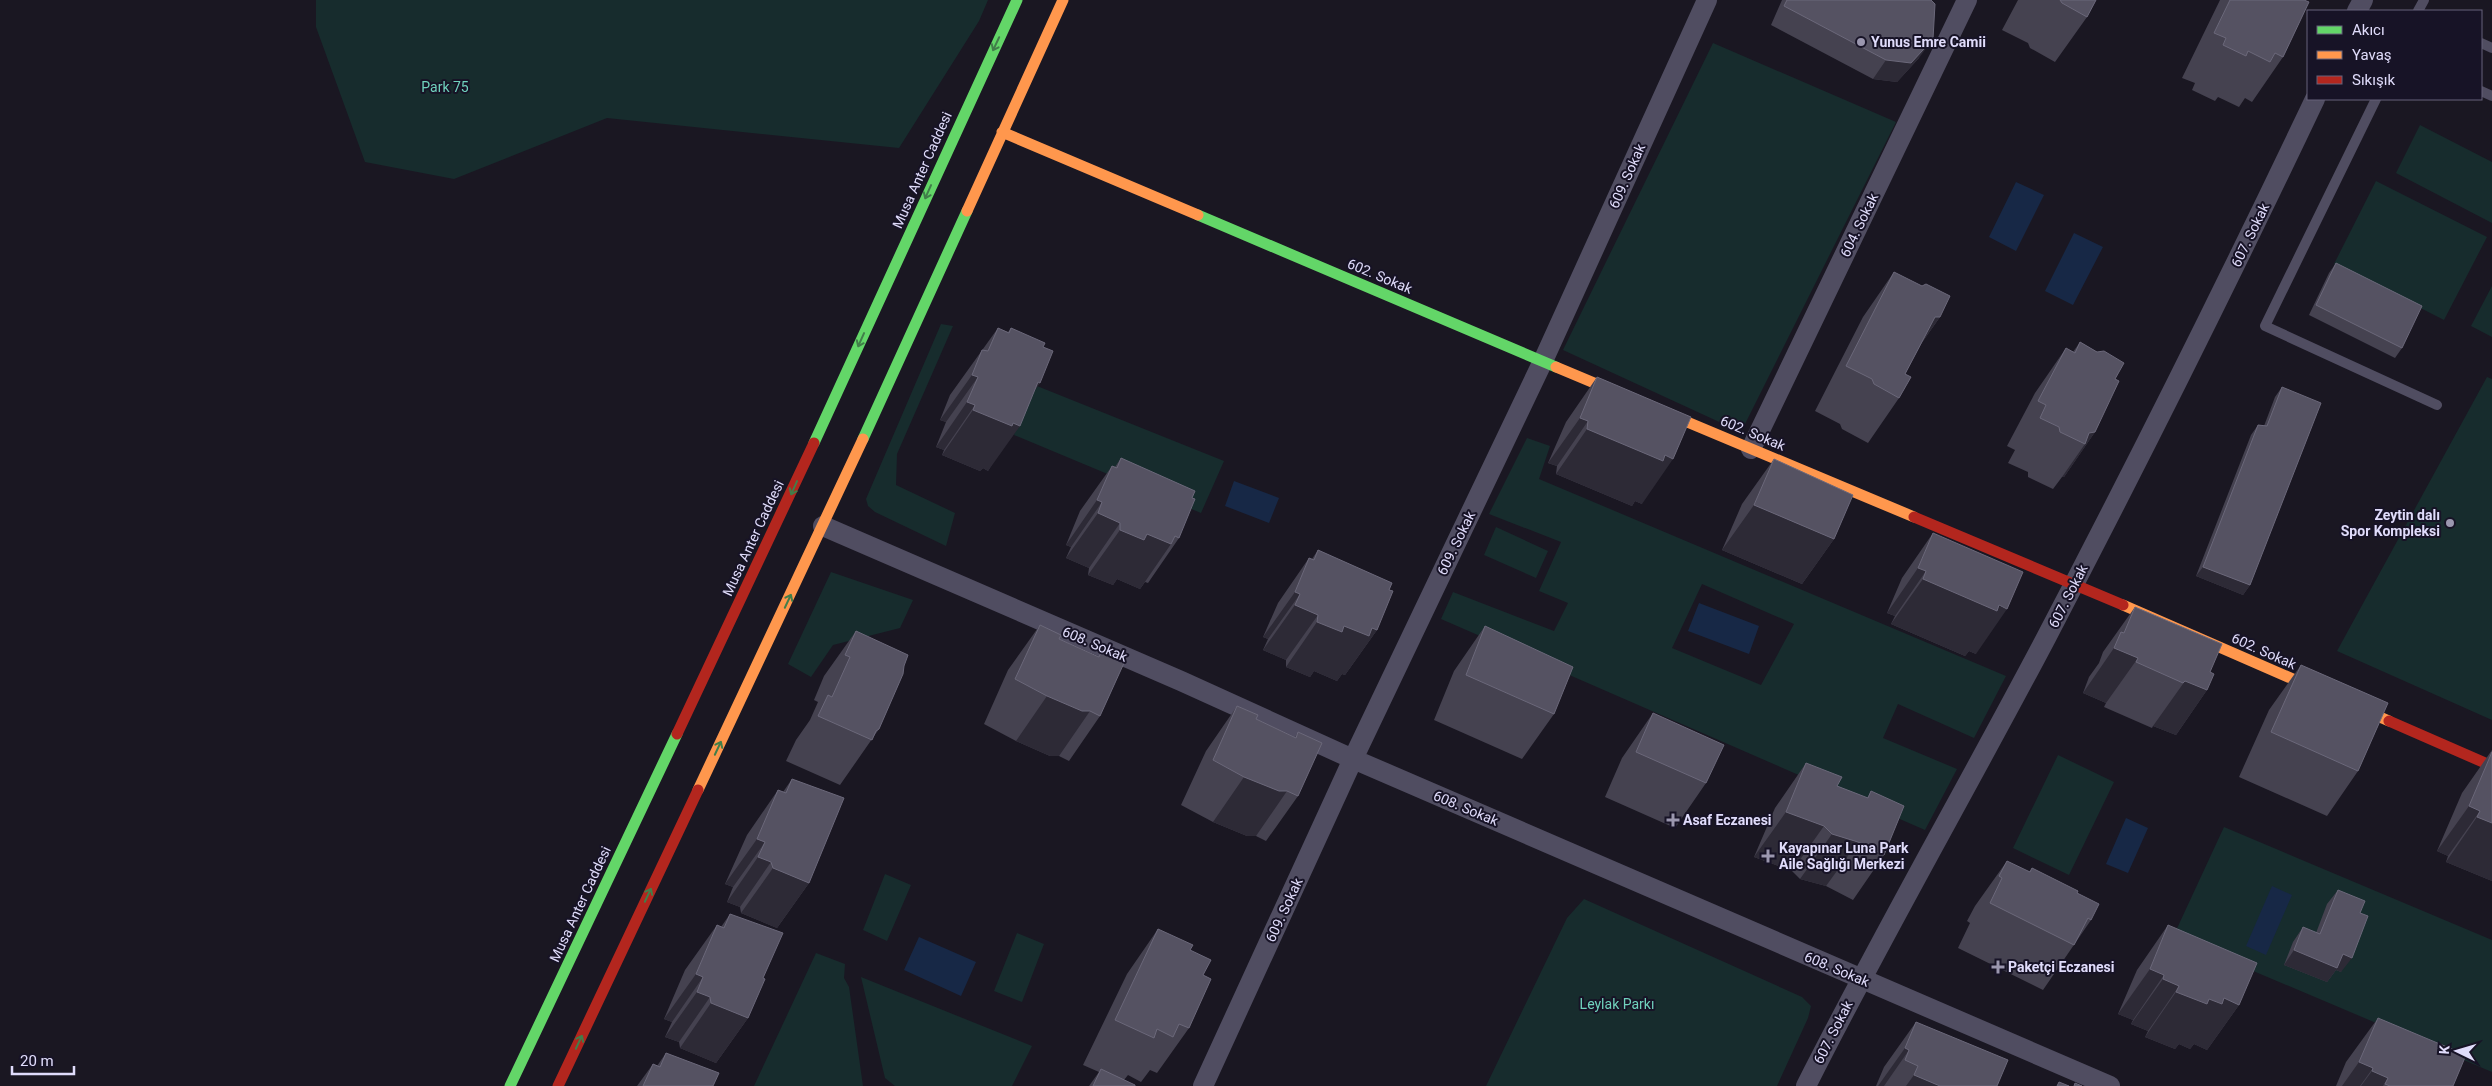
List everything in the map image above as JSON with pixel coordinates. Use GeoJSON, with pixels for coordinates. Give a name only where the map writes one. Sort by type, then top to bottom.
{"type":"FeatureCollection","features":[{"type":"Feature","properties":{"kind":"main road","name":"Musa Anter Caddesi"},"geometry":{"type":"LineString","coordinates":[[510,1086],[781,515],[1017,0]]}},
{"type":"Feature","properties":{"kind":"main road"},"geometry":{"type":"LineString","coordinates":[[558,1086],[823,526],[1063,0]]}},
{"type":"Feature","properties":{"kind":"main road","name":"602. Sokak"},"geometry":{"type":"LineString","coordinates":[[1002,132],[1751,449],[2074,583],[2492,766]]}},
{"type":"Feature","properties":{"kind":"street","name":"609. Sokak"},"geometry":{"type":"LineString","coordinates":[[1203,1086],[1353,759],[1543,361],[1707,0]]}},
{"type":"Feature","properties":{"kind":"street","name":"604. Sokak"},"geometry":{"type":"LineString","coordinates":[[1751,449],[1967,0]]}},
{"type":"Feature","properties":{"kind":"street","name":"607. Sokak"},"geometry":{"type":"LineString","coordinates":[[1806,1086],[1860,978],[2074,583],[2218,303],[2315,100]]}},
{"type":"Feature","properties":{"kind":"street","name":"608. Sokak"},"geometry":{"type":"LineString","coordinates":[[823,526],[1181,681],[1353,759],[2110,1086]]}},
{"type":"Feature","properties":{"kind":"lane"},"geometry":{"type":"LineString","coordinates":[[2376,100],[2265,326],[2437,406]]}},
{"type":"Feature","properties":{"kind":"green space","name":"Park 75"},"geometry":{"type":"Polygon","coordinates":[[[316,0],[988,0],[979,21],[899,148],[607,118],[454,179],[365,162],[316,27],[316,0]]]}},
{"type":"Feature","properties":{"kind":"green space"},"geometry":{"type":"Polygon","coordinates":[[[1713,43],[1896,122],[1741,432],[1563,350],[1713,43]]]}},
{"type":"Feature","properties":{"kind":"green space"},"geometry":{"type":"Polygon","coordinates":[[[2420,125],[2492,162],[2492,223],[2396,173],[2420,125]]]}},
{"type":"Feature","properties":{"kind":"green space"},"geometry":{"type":"Polygon","coordinates":[[[2376,181],[2487,237],[2444,320],[2334,264],[2376,181]]]}},
{"type":"Feature","properties":{"kind":"green space"},"geometry":{"type":"Polygon","coordinates":[[[2492,286],[2492,337],[2471,326],[2492,286]]]}},
{"type":"Feature","properties":{"kind":"green space"},"geometry":{"type":"Polygon","coordinates":[[[941,324],[953,326],[897,454],[896,485],[955,513],[946,546],[875,512],[868,506],[866,499],[941,324]]]}},
{"type":"Feature","properties":{"kind":"green space","name":"Zeytin dalı Spor Kompleksi"},"geometry":{"type":"Polygon","coordinates":[[[2487,377],[2492,379],[2492,720],[2337,651],[2487,377]]]}},
{"type":"Feature","properties":{"kind":"green space"},"geometry":{"type":"Polygon","coordinates":[[[1032,384],[1224,461],[1201,513],[1014,435],[1032,384]]]}},
{"type":"Feature","properties":{"kind":"green space"},"geometry":{"type":"Polygon","coordinates":[[[1527,438],[1550,446],[1539,479],[2006,676],[1974,738],[1898,704],[1883,738],[1957,769],[1925,830],[1441,619],[1453,592],[1554,631],[1568,603],[1539,591],[1561,542],[1489,514],[1527,438]],[[1702,584],[1672,648],[1761,685],[1794,624],[1702,584]]]}},
{"type":"Feature","properties":{"kind":"green space"},"geometry":{"type":"Polygon","coordinates":[[[1496,527],[1548,551],[1536,578],[1484,555],[1496,527]]]}},
{"type":"Feature","properties":{"kind":"green space"},"geometry":{"type":"Polygon","coordinates":[[[831,572],[913,600],[900,628],[833,645],[811,677],[788,664],[831,572]]]}},
{"type":"Feature","properties":{"kind":"green space"},"geometry":{"type":"Polygon","coordinates":[[[2058,755],[2114,782],[2069,875],[2013,848],[2058,755]]]}},
{"type":"Feature","properties":{"kind":"green space"},"geometry":{"type":"Polygon","coordinates":[[[2224,827],[2492,940],[2492,1072],[2173,937],[2224,827]]]}},
{"type":"Feature","properties":{"kind":"green space"},"geometry":{"type":"Polygon","coordinates":[[[885,874],[911,885],[887,941],[863,930],[885,874]]]}},
{"type":"Feature","properties":{"kind":"green space","name":"Leylak Parkı"},"geometry":{"type":"Polygon","coordinates":[[[1584,899],[1802,997],[1811,1006],[1808,1018],[1777,1086],[1486,1086],[1567,918],[1584,899]]]}},
{"type":"Feature","properties":{"kind":"green space"},"geometry":{"type":"Polygon","coordinates":[[[1017,933],[1044,944],[1022,1002],[994,991],[1017,933]]]}},
{"type":"Feature","properties":{"kind":"green space"},"geometry":{"type":"Polygon","coordinates":[[[816,953],[845,964],[844,978],[849,987],[863,1086],[754,1086],[816,953]]]}},
{"type":"Feature","properties":{"kind":"green space"},"geometry":{"type":"Polygon","coordinates":[[[861,977],[1032,1046],[1012,1086],[895,1086],[885,1078],[861,977]]]}},
{"type":"Feature","properties":{"kind":"water"},"geometry":{"type":"Polygon","coordinates":[[[2016,182],[2044,195],[2016,251],[1989,237],[2016,182]]]}},
{"type":"Feature","properties":{"kind":"water"},"geometry":{"type":"Polygon","coordinates":[[[2074,233],[2103,247],[2073,305],[2045,291],[2074,233]]]}},
{"type":"Feature","properties":{"kind":"water"},"geometry":{"type":"Polygon","coordinates":[[[1234,481],[1279,498],[1269,523],[1225,506],[1234,481]]]}},
{"type":"Feature","properties":{"kind":"water"},"geometry":{"type":"Polygon","coordinates":[[[1699,603],[1759,626],[1749,654],[1688,631],[1699,603]]]}},
{"type":"Feature","properties":{"kind":"water"},"geometry":{"type":"Polygon","coordinates":[[[2126,818],[2148,828],[2128,873],[2106,864],[2126,818]]]}},
{"type":"Feature","properties":{"kind":"water"},"geometry":{"type":"Polygon","coordinates":[[[2272,886],[2292,895],[2266,955],[2246,946],[2272,886]]]}},
{"type":"Feature","properties":{"kind":"water"},"geometry":{"type":"Polygon","coordinates":[[[919,937],[976,962],[961,996],[904,970],[919,937]]]}},
{"type":"Feature","properties":{"kind":"building","name":"Yunus Emre Camii"},"geometry":{"type":"Polygon","coordinates":[[[1787,0],[1931,0],[1935,4],[1933,39],[1911,63],[1886,60],[1784,6],[1787,0]]]}},
{"type":"Feature","properties":{"kind":"building"},"geometry":{"type":"Polygon","coordinates":[[[2060,0],[2096,0],[2087,17],[2060,0]]]}},
{"type":"Feature","properties":{"kind":"building"},"geometry":{"type":"Polygon","coordinates":[[[2230,0],[2304,0],[2309,2],[2283,57],[2275,53],[2270,62],[2248,51],[2246,56],[2223,45],[2226,38],[2214,33],[2230,0]]]}},
{"type":"Feature","properties":{"kind":"building"},"geometry":{"type":"Polygon","coordinates":[[[2336,263],[2422,306],[2402,348],[2316,305],[2336,263]]]}},
{"type":"Feature","properties":{"kind":"building"},"geometry":{"type":"Polygon","coordinates":[[[1894,272],[1922,286],[1926,284],[1950,296],[1940,317],[1935,317],[1905,374],[1911,377],[1899,398],[1874,384],[1872,379],[1846,366],[1894,272]]]}},
{"type":"Feature","properties":{"kind":"building"},"geometry":{"type":"Polygon","coordinates":[[[998,328],[1009,333],[1011,328],[1045,343],[1043,347],[1053,351],[1020,426],[1013,423],[1012,426],[973,410],[975,405],[967,402],[978,377],[972,375],[982,350],[988,351],[998,328]]]}},
{"type":"Feature","properties":{"kind":"building"},"geometry":{"type":"Polygon","coordinates":[[[2080,342],[2097,352],[2104,351],[2124,363],[2115,379],[2119,381],[2095,432],[2089,433],[2085,444],[2060,432],[2059,427],[2040,418],[2046,405],[2038,401],[2066,348],[2075,353],[2080,342]]]}},
{"type":"Feature","properties":{"kind":"building"},"geometry":{"type":"Polygon","coordinates":[[[1597,377],[1691,417],[1673,459],[1665,455],[1663,461],[1587,429],[1588,421],[1580,418],[1597,377]]]}},
{"type":"Feature","properties":{"kind":"building"},"geometry":{"type":"Polygon","coordinates":[[[2282,387],[2321,403],[2250,585],[2203,567],[2258,425],[2267,426],[2282,387]]]}},
{"type":"Feature","properties":{"kind":"building"},"geometry":{"type":"Polygon","coordinates":[[[1121,458],[1195,491],[1192,498],[1195,499],[1179,538],[1175,536],[1171,544],[1147,534],[1144,540],[1120,530],[1120,523],[1098,513],[1102,502],[1097,500],[1112,466],[1117,468],[1121,458]]]}},
{"type":"Feature","properties":{"kind":"building"},"geometry":{"type":"Polygon","coordinates":[[[1774,459],[1853,495],[1834,539],[1754,505],[1774,459]]]}},
{"type":"Feature","properties":{"kind":"building"},"geometry":{"type":"Polygon","coordinates":[[[1933,533],[2023,572],[2007,609],[1999,605],[1997,611],[1923,579],[1926,571],[1918,568],[1933,533]]]}},
{"type":"Feature","properties":{"kind":"building"},"geometry":{"type":"Polygon","coordinates":[[[1318,550],[1392,583],[1389,590],[1393,591],[1377,630],[1372,628],[1369,636],[1344,626],[1342,632],[1317,622],[1318,615],[1295,605],[1300,594],[1295,592],[1309,558],[1314,560],[1318,550]]]}},
{"type":"Feature","properties":{"kind":"building"},"geometry":{"type":"Polygon","coordinates":[[[2135,607],[2222,644],[2210,672],[2214,674],[2207,690],[2185,681],[2183,683],[2136,662],[2138,658],[2114,648],[2121,632],[2124,633],[2135,607]]]}},
{"type":"Feature","properties":{"kind":"building"},"geometry":{"type":"Polygon","coordinates":[[[1040,625],[1061,635],[1059,639],[1099,657],[1101,652],[1124,663],[1100,716],[1090,711],[1082,711],[1047,696],[1015,679],[1040,625]]]}},
{"type":"Feature","properties":{"kind":"building"},"geometry":{"type":"Polygon","coordinates":[[[1485,626],[1573,667],[1554,714],[1466,675],[1485,626]]]}},
{"type":"Feature","properties":{"kind":"building"},"geometry":{"type":"Polygon","coordinates":[[[856,631],[908,655],[903,674],[879,729],[872,740],[818,716],[828,695],[832,697],[850,657],[845,655],[856,631]]]}},
{"type":"Feature","properties":{"kind":"building"},"geometry":{"type":"Polygon","coordinates":[[[2301,665],[2388,703],[2358,771],[2271,732],[2301,665]]]}},
{"type":"Feature","properties":{"kind":"building"},"geometry":{"type":"Polygon","coordinates":[[[1237,706],[1258,715],[1256,719],[1296,738],[1298,732],[1322,743],[1298,796],[1287,791],[1279,791],[1244,777],[1213,760],[1237,706]]]}},
{"type":"Feature","properties":{"kind":"building"},"geometry":{"type":"Polygon","coordinates":[[[1653,713],[1724,745],[1706,783],[1636,752],[1653,713]]]}},
{"type":"Feature","properties":{"kind":"building"},"geometry":{"type":"Polygon","coordinates":[[[2492,752],[2492,823],[2477,817],[2480,811],[2469,806],[2492,752]]]}},
{"type":"Feature","properties":{"kind":"building"},"geometry":{"type":"Polygon","coordinates":[[[1806,763],[1842,777],[1837,786],[1868,798],[1871,791],[1904,806],[1884,855],[1858,842],[1832,834],[1824,826],[1786,812],[1806,763]]]}},
{"type":"Feature","properties":{"kind":"building"},"geometry":{"type":"Polygon","coordinates":[[[792,779],[844,798],[809,883],[773,868],[771,862],[758,857],[765,842],[757,839],[778,790],[786,793],[792,779]]]}},
{"type":"Feature","properties":{"kind":"building"},"geometry":{"type":"Polygon","coordinates":[[[2007,861],[2030,872],[2032,868],[2078,891],[2077,893],[2099,904],[2091,920],[2088,918],[2074,945],[1990,903],[2002,878],[1999,876],[2007,861]]]}},
{"type":"Feature","properties":{"kind":"building"},"geometry":{"type":"Polygon","coordinates":[[[2338,890],[2365,901],[2360,913],[2368,916],[2352,958],[2343,954],[2337,968],[2294,950],[2303,927],[2320,934],[2338,890]]]}},
{"type":"Feature","properties":{"kind":"building"},"geometry":{"type":"Polygon","coordinates":[[[730,914],[783,933],[748,1018],[711,1003],[710,997],[697,992],[703,977],[696,974],[717,925],[724,928],[730,914]]]}},
{"type":"Feature","properties":{"kind":"building"},"geometry":{"type":"Polygon","coordinates":[[[2168,925],[2257,963],[2239,1005],[2224,998],[2222,1004],[2209,999],[2207,1004],[2176,992],[2179,986],[2163,979],[2164,975],[2150,969],[2168,925]]]}},
{"type":"Feature","properties":{"kind":"building"},"geometry":{"type":"Polygon","coordinates":[[[1158,929],[1193,945],[1190,950],[1211,960],[1203,975],[1211,979],[1189,1028],[1179,1024],[1173,1037],[1157,1029],[1154,1038],[1115,1020],[1158,929]]]}},
{"type":"Feature","properties":{"kind":"building"},"geometry":{"type":"Polygon","coordinates":[[[2378,1018],[2466,1055],[2453,1086],[2390,1086],[2385,1084],[2388,1078],[2372,1071],[2373,1068],[2359,1062],[2378,1018]]]}},
{"type":"Feature","properties":{"kind":"building"},"geometry":{"type":"Polygon","coordinates":[[[1916,1022],[2008,1060],[1997,1086],[1940,1086],[1914,1075],[1918,1066],[1905,1060],[1909,1050],[1905,1048],[1916,1022]]]}},
{"type":"Feature","properties":{"kind":"building"},"geometry":{"type":"Polygon","coordinates":[[[666,1053],[719,1073],[713,1086],[643,1086],[653,1064],[660,1067],[666,1053]]]}},
{"type":"Feature","properties":{"kind":"building"},"geometry":{"type":"Polygon","coordinates":[[[1101,1069],[1135,1085],[1135,1086],[1093,1086],[1101,1069]]]}},
{"type":"Feature","properties":{"kind":"building"},"geometry":{"type":"Polygon","coordinates":[[[2059,1082],[2069,1086],[2057,1086],[2059,1082]]]}},
{"type":"Feature","properties":{"kind":"traffic: fast"},"geometry":{"type":"LineString","coordinates":[[814,443],[1017,0]]}},
{"type":"Feature","properties":{"kind":"traffic: fast"},"geometry":{"type":"LineString","coordinates":[[863,439],[967,211]]}},
{"type":"Feature","properties":{"kind":"traffic: fast"},"geometry":{"type":"LineString","coordinates":[[1198,215],[1556,367]]}},
{"type":"Feature","properties":{"kind":"traffic: fast"},"geometry":{"type":"LineString","coordinates":[[510,1086],[677,734]]}},
{"type":"Feature","properties":{"kind":"traffic: slow"},"geometry":{"type":"LineString","coordinates":[[967,211],[1063,0]]}},
{"type":"Feature","properties":{"kind":"traffic: slow"},"geometry":{"type":"LineString","coordinates":[[1002,132],[1198,215]]}},
{"type":"Feature","properties":{"kind":"traffic: slow"},"geometry":{"type":"LineString","coordinates":[[1556,367],[1914,517]]}},
{"type":"Feature","properties":{"kind":"traffic: slow"},"geometry":{"type":"LineString","coordinates":[[698,790],[863,439]]}},
{"type":"Feature","properties":{"kind":"traffic: slow"},"geometry":{"type":"LineString","coordinates":[[2123,605],[2389,721]]}},
{"type":"Feature","properties":{"kind":"traffic: jam"},"geometry":{"type":"LineString","coordinates":[[677,734],[814,443]]}},
{"type":"Feature","properties":{"kind":"traffic: jam"},"geometry":{"type":"LineString","coordinates":[[1914,517],[2123,605]]}},
{"type":"Feature","properties":{"kind":"traffic: jam"},"geometry":{"type":"LineString","coordinates":[[2389,721],[2492,766]]}},
{"type":"Feature","properties":{"kind":"traffic: jam"},"geometry":{"type":"LineString","coordinates":[[558,1086],[698,790]]}},
{"type":"Feature","properties":{"kind":"place","name":"Yunus Emre Camii"},"geometry":{"type":"Point","coordinates":[1861,42]}},
{"type":"Feature","properties":{"kind":"place","name":"Zeytin dalı Spor Kompleksi"},"geometry":{"type":"Point","coordinates":[2450,523]}},
{"type":"Feature","properties":{"kind":"place","name":"Asaf Eczanesi"},"geometry":{"type":"Point","coordinates":[1673,820]}},
{"type":"Feature","properties":{"kind":"place","name":"Kayapınar Luna Park Aile Sağlığı Merkezi"},"geometry":{"type":"Point","coordinates":[1768,856]}},
{"type":"Feature","properties":{"kind":"place","name":"Paketçi Eczanesi"},"geometry":{"type":"Point","coordinates":[1998,967]}}]}
